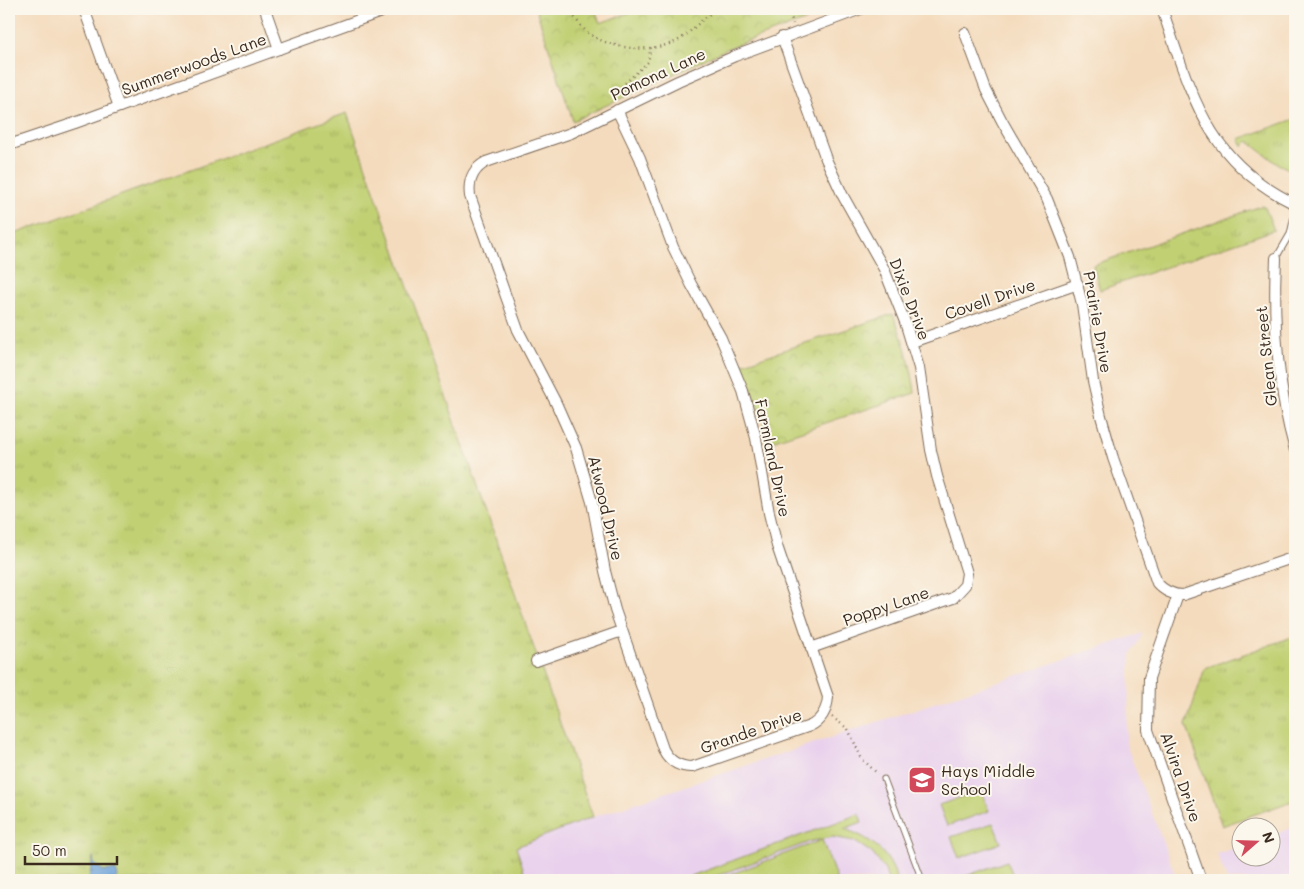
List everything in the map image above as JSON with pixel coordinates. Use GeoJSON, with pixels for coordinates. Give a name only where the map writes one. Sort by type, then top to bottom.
{"type":"FeatureCollection","features":[{"type":"Feature","properties":{"kind":"street"},"geometry":{"type":"LineString","coordinates":[[84,9],[119,107]]}},
{"type":"Feature","properties":{"kind":"street"},"geometry":{"type":"LineString","coordinates":[[265,9],[279,49]]}},
{"type":"Feature","properties":{"kind":"street","name":"Summerwoods Lane"},"geometry":{"type":"LineString","coordinates":[[9,145],[389,9]]}},
{"type":"Feature","properties":{"kind":"street","name":"Pomona Lane"},"geometry":{"type":"LineString","coordinates":[[473,174],[477,168],[486,162],[571,133],[693,74],[782,37],[861,9]]}},
{"type":"Feature","properties":{"kind":"street"},"geometry":{"type":"LineString","coordinates":[[1162,9],[1191,93],[1213,136],[1231,158],[1248,174],[1276,194],[1295,204]]}},
{"type":"Feature","properties":{"kind":"street","name":"Prairie Drive"},"geometry":{"type":"LineString","coordinates":[[965,33],[995,109],[1037,181],[1070,257],[1078,284],[1096,395],[1108,444],[1155,578],[1161,587],[1174,594]]}},
{"type":"Feature","properties":{"kind":"street","name":"Dixie Drive"},"geometry":{"type":"LineString","coordinates":[[782,37],[828,166],[884,269],[901,308],[912,342],[921,382],[931,450],[937,476],[967,567],[965,585]]}},
{"type":"Feature","properties":{"kind":"street","name":"Farmland Drive"},"geometry":{"type":"LineString","coordinates":[[618,110],[640,158],[673,247],[721,338],[743,391],[756,438],[769,513],[777,546],[827,694],[826,711]]}},
{"type":"Feature","properties":{"kind":"street","name":"Atwood Drive"},"geometry":{"type":"LineString","coordinates":[[473,174],[469,187],[470,196],[510,312],[562,416],[585,475],[609,590],[663,749],[670,759],[680,765]]}},
{"type":"Feature","properties":{"kind":"street","name":"Glean Street"},"geometry":{"type":"LineString","coordinates":[[1276,258],[1275,314],[1277,354],[1284,401],[1295,450]]}},
{"type":"Feature","properties":{"kind":"street","name":"Covell Drive"},"geometry":{"type":"LineString","coordinates":[[912,342],[1078,284]]}},
{"type":"Feature","properties":{"kind":"street"},"geometry":{"type":"LineString","coordinates":[[1174,594],[1188,594],[1295,557]]}},
{"type":"Feature","properties":{"kind":"street","name":"Poppy Lane"},"geometry":{"type":"LineString","coordinates":[[811,648],[948,600],[958,595],[965,585]]}},
{"type":"Feature","properties":{"kind":"street","name":"Alvira Drive"},"geometry":{"type":"LineString","coordinates":[[1174,594],[1150,678],[1148,730],[1201,880]]}},
{"type":"Feature","properties":{"kind":"street"},"geometry":{"type":"LineString","coordinates":[[536,661],[622,631]]}},
{"type":"Feature","properties":{"kind":"street","name":"Grande Drive"},"geometry":{"type":"LineString","coordinates":[[680,765],[688,767],[697,766],[810,726],[820,719],[826,711]]}},
{"type":"Feature","properties":{"kind":"lane"},"geometry":{"type":"LineString","coordinates":[[1276,258],[1290,234],[1295,212]]}},
{"type":"Feature","properties":{"kind":"lane"},"geometry":{"type":"LineString","coordinates":[[884,779],[922,880]]}},
{"type":"Feature","properties":{"kind":"path"},"geometry":{"type":"LineString","coordinates":[[569,9],[590,35],[618,46],[638,48],[663,46],[678,40],[699,22],[719,9]]}},
{"type":"Feature","properties":{"kind":"path"},"geometry":{"type":"LineString","coordinates":[[789,9],[789,15],[796,32]]}},
{"type":"Feature","properties":{"kind":"path"},"geometry":{"type":"LineString","coordinates":[[1293,336],[1291,299],[1295,288]]}},
{"type":"Feature","properties":{"kind":"path"},"geometry":{"type":"LineString","coordinates":[[826,711],[848,729],[862,759],[884,779]]}},
{"type":"Feature","properties":{"kind":"shaded area","name":"Hays Middle School"},"geometry":{"type":"Polygon","coordinates":[[[1143,633],[1131,655],[1126,744],[1177,880],[527,880],[516,847],[593,817],[1143,633]]]}},
{"type":"Feature","properties":{"kind":"shaded area"},"geometry":{"type":"Polygon","coordinates":[[[1295,827],[1295,880],[1227,880],[1217,854],[1232,849],[1232,866],[1282,866],[1282,832],[1295,827]]]}},
{"type":"Feature","properties":{"kind":"green space"},"geometry":{"type":"Polygon","coordinates":[[[536,9],[595,9],[600,23],[640,9],[838,9],[731,47],[573,121],[536,9]]]}},
{"type":"Feature","properties":{"kind":"green space"},"geometry":{"type":"Polygon","coordinates":[[[347,113],[593,817],[516,847],[527,880],[9,880],[9,236],[347,113]]]}},
{"type":"Feature","properties":{"kind":"green space"},"geometry":{"type":"Polygon","coordinates":[[[1295,119],[1295,172],[1276,163],[1248,141],[1243,146],[1239,139],[1295,119]]]}},
{"type":"Feature","properties":{"kind":"green space"},"geometry":{"type":"Polygon","coordinates":[[[1264,205],[1274,230],[1100,290],[1093,265],[1264,205]]]}},
{"type":"Feature","properties":{"kind":"green space"},"geometry":{"type":"Polygon","coordinates":[[[893,314],[907,353],[915,393],[766,443],[763,423],[742,364],[893,314]]]}},
{"type":"Feature","properties":{"kind":"green space"},"geometry":{"type":"Polygon","coordinates":[[[1295,636],[1295,800],[1250,816],[1232,816],[1232,822],[1222,826],[1186,725],[1205,668],[1295,636]]]}},
{"type":"Feature","properties":{"kind":"green space"},"geometry":{"type":"Polygon","coordinates":[[[981,790],[989,811],[947,826],[939,805],[981,790]]]}},
{"type":"Feature","properties":{"kind":"green space"},"geometry":{"type":"Polygon","coordinates":[[[859,814],[862,822],[844,829],[853,832],[878,847],[894,870],[897,880],[888,880],[885,870],[872,853],[854,841],[833,837],[812,841],[705,880],[680,880],[859,814]]]}},
{"type":"Feature","properties":{"kind":"green space"},"geometry":{"type":"Polygon","coordinates":[[[993,823],[1001,843],[959,858],[951,837],[993,823]]]}},
{"type":"Feature","properties":{"kind":"green space"},"geometry":{"type":"Polygon","coordinates":[[[822,840],[837,880],[715,880],[822,840]]]}},
{"type":"Feature","properties":{"kind":"green space"},"geometry":{"type":"Polygon","coordinates":[[[1007,861],[1015,880],[967,880],[966,876],[1007,861]]]}},
{"type":"Feature","properties":{"kind":"water"},"geometry":{"type":"Polygon","coordinates":[[[93,857],[94,864],[104,871],[116,870],[118,876],[114,880],[89,879],[93,857]]]}},
{"type":"Feature","properties":{"kind":"place","name":"Hays Middle School"},"geometry":{"type":"Point","coordinates":[922,780]}}]}
